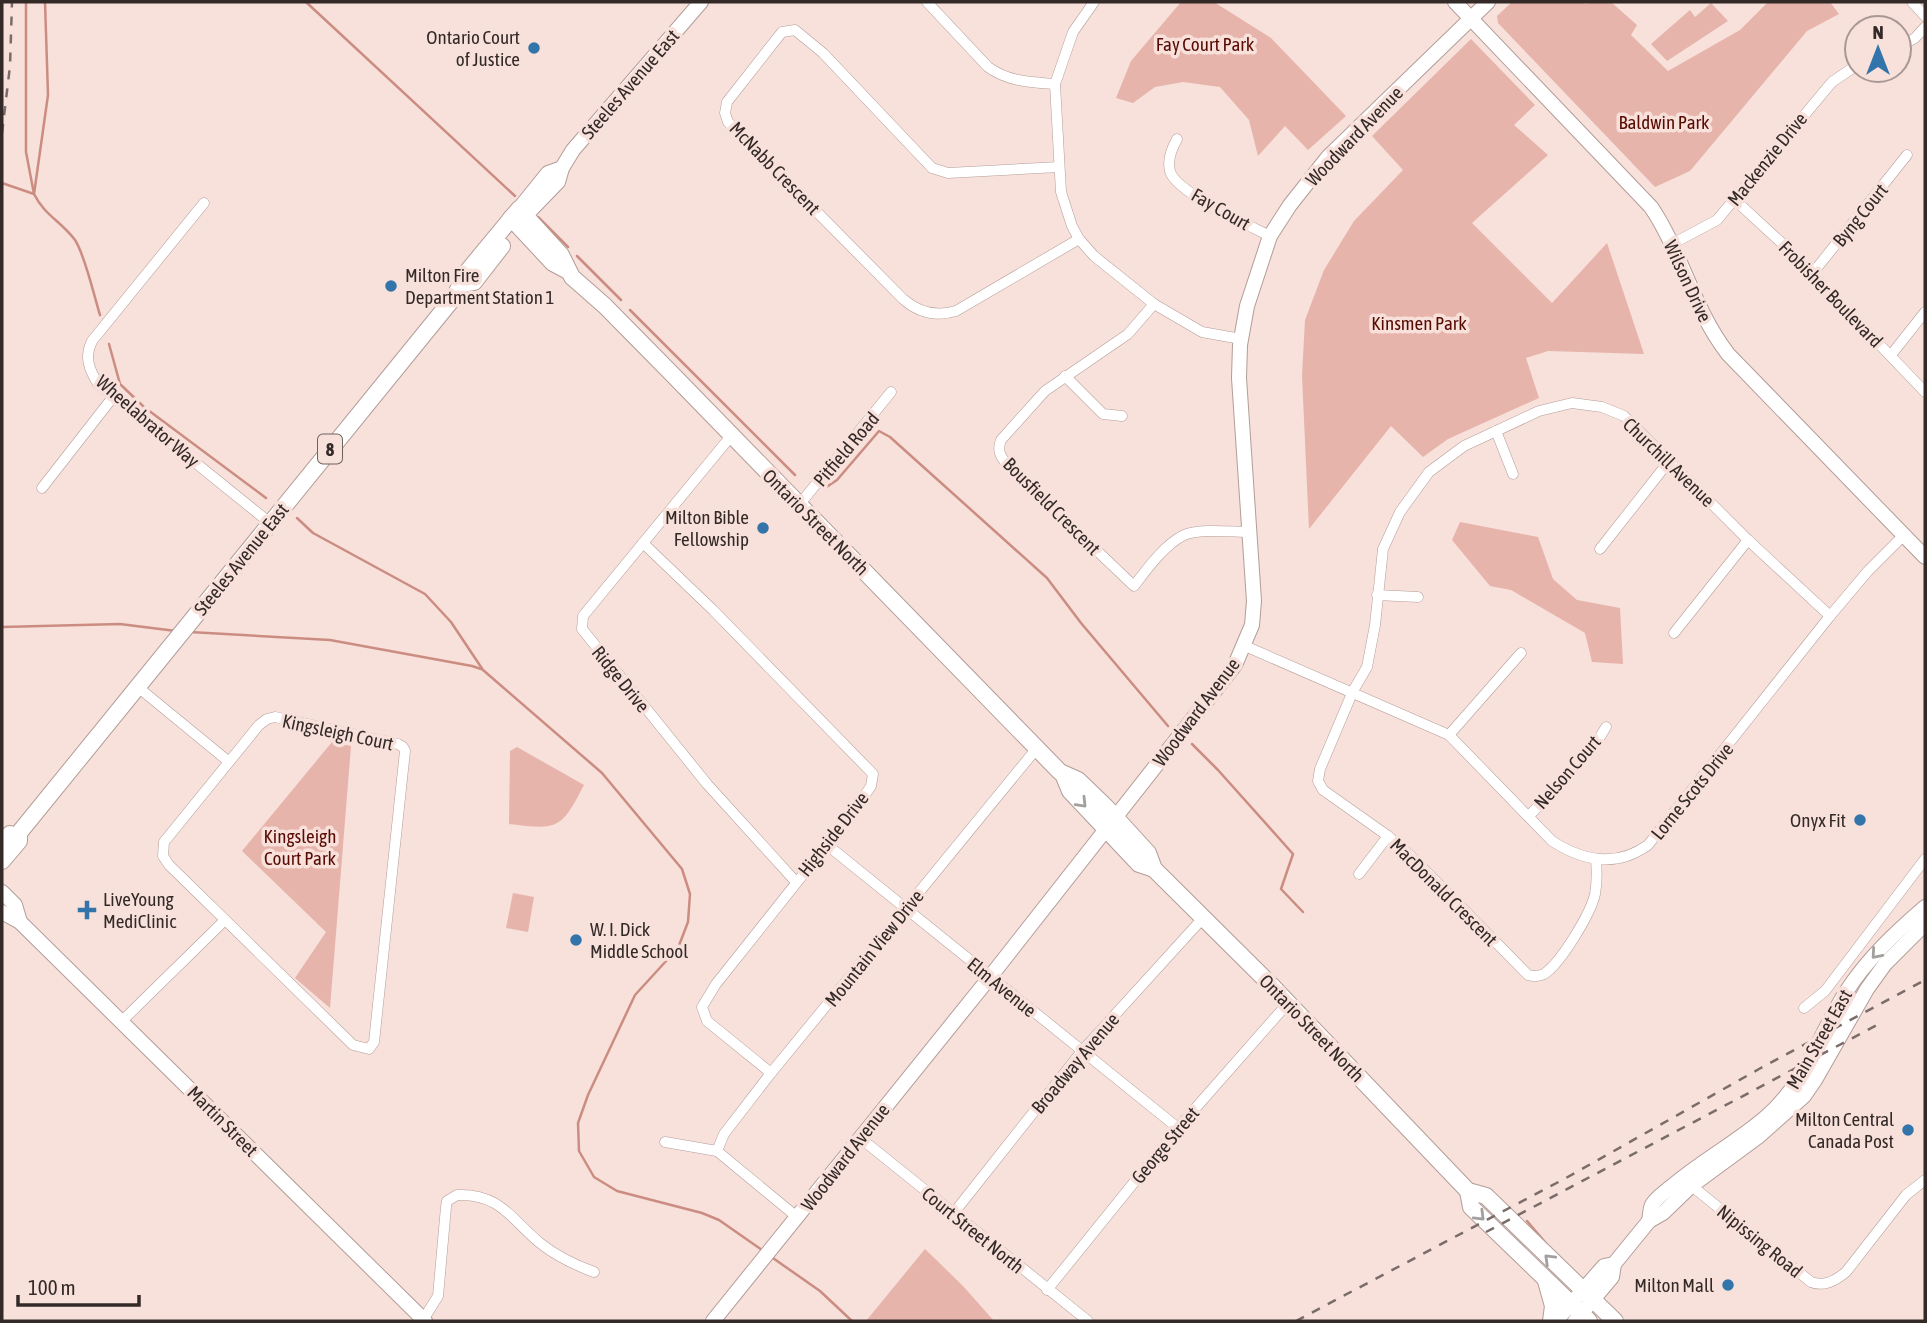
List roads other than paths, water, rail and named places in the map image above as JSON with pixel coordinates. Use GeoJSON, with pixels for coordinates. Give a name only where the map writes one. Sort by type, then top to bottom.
{"type":"FeatureCollection","features":[{"type":"Feature","properties":{"kind":"main road","name":"Ontario Street North"},"geometry":{"type":"LineString","coordinates":[[518,217],[561,255],[568,271],[1063,774],[1070,791],[1110,823],[1139,864],[1154,869],[1288,1003],[1468,1191],[1486,1196],[1615,1321]]}},
{"type":"Feature","properties":{"kind":"main road","name":"Steeles Avenue East"},"geometry":{"type":"LineString","coordinates":[[2,861],[19,841],[8,836],[139,688],[463,284],[474,282],[518,217]]}},
{"type":"Feature","properties":{"kind":"main road","name":"Ontario Street North"},"geometry":{"type":"LineString","coordinates":[[1468,1191],[1471,1208],[1579,1315]]}},
{"type":"Feature","properties":{"kind":"main road"},"geometry":{"type":"LineString","coordinates":[[1546,1281],[1554,1321]]}},
{"type":"Feature","properties":{"kind":"street","name":"Steeles Avenue East"},"geometry":{"type":"LineString","coordinates":[[518,217],[548,173],[562,168],[573,150],[701,2]]}},
{"type":"Feature","properties":{"kind":"street"},"geometry":{"type":"LineString","coordinates":[[927,2],[988,67],[999,75],[1014,80],[1055,84]]}},
{"type":"Feature","properties":{"kind":"street"},"geometry":{"type":"LineString","coordinates":[[1094,2],[1073,32],[1055,84],[1061,192],[1072,226],[1079,239],[1115,275],[1154,304],[1202,332],[1241,339]]}},
{"type":"Feature","properties":{"kind":"street","name":"Wilson Drive"},"geometry":{"type":"LineString","coordinates":[[1455,2],[1651,207],[1672,244],[1707,322],[1728,354],[1925,557]]}},
{"type":"Feature","properties":{"kind":"street","name":"Woodward Avenue"},"geometry":{"type":"LineString","coordinates":[[713,1321],[990,977],[1235,665],[1252,625],[1254,601],[1239,378],[1241,339],[1247,306],[1270,236],[1290,205],[1328,157],[1488,2]]}},
{"type":"Feature","properties":{"kind":"street"},"geometry":{"type":"LineString","coordinates":[[1912,2],[1925,16]]}},
{"type":"Feature","properties":{"kind":"street","name":"McNabb Crescent"},"geometry":{"type":"LineString","coordinates":[[1059,167],[948,173],[932,167],[823,53],[795,30],[782,32],[727,102],[728,122],[903,299],[922,312],[941,314],[956,311],[1079,239]]}},
{"type":"Feature","properties":{"kind":"street","name":"Mackenzie Drive"},"geometry":{"type":"LineString","coordinates":[[1672,244],[1707,227],[1735,200],[1832,82],[1843,75]]}},
{"type":"Feature","properties":{"kind":"street","name":"Fay Court"},"geometry":{"type":"LineString","coordinates":[[1177,139],[1170,159],[1170,171],[1176,182],[1217,209],[1270,236]]}},
{"type":"Feature","properties":{"kind":"street","name":"Byng Court"},"geometry":{"type":"LineString","coordinates":[[1812,274],[1907,155]]}},
{"type":"Feature","properties":{"kind":"street","name":"Frobisher Boulevard"},"geometry":{"type":"LineString","coordinates":[[1735,200],[1812,274],[1925,392]]}},
{"type":"Feature","properties":{"kind":"street","name":"Wheelabrator Way"},"geometry":{"type":"LineString","coordinates":[[204,203],[89,347],[87,353],[92,374],[98,384],[270,523]]}},
{"type":"Feature","properties":{"kind":"street","name":"Bousfield Crescent"},"geometry":{"type":"LineString","coordinates":[[1154,304],[1128,334],[1045,391],[1007,433],[999,445],[1000,455],[1009,467],[1134,586],[1150,566],[1186,534],[1250,532]]}},
{"type":"Feature","properties":{"kind":"street"},"geometry":{"type":"LineString","coordinates":[[1891,355],[1925,313]]}},
{"type":"Feature","properties":{"kind":"street"},"geometry":{"type":"LineString","coordinates":[[1065,376],[1102,414],[1122,416]]}},
{"type":"Feature","properties":{"kind":"street","name":"Pitfield Road"},"geometry":{"type":"LineString","coordinates":[[799,505],[891,392]]}},
{"type":"Feature","properties":{"kind":"street"},"geometry":{"type":"LineString","coordinates":[[42,488],[70,456],[113,397]]}},
{"type":"Feature","properties":{"kind":"street","name":"Churchill Avenue"},"geometry":{"type":"LineString","coordinates":[[1353,691],[1367,667],[1375,625],[1382,549],[1400,512],[1429,472],[1464,446],[1539,411],[1572,403],[1602,407],[1624,416],[1748,540],[1830,616]]}},
{"type":"Feature","properties":{"kind":"street"},"geometry":{"type":"LineString","coordinates":[[1496,431],[1513,474]]}},
{"type":"Feature","properties":{"kind":"street","name":"Ridge Drive"},"geometry":{"type":"LineString","coordinates":[[731,436],[583,616],[582,629],[707,784],[796,882]]}},
{"type":"Feature","properties":{"kind":"street"},"geometry":{"type":"LineString","coordinates":[[1600,549],[1670,460]]}},
{"type":"Feature","properties":{"kind":"street","name":"Lorne Scots Drive"},"geometry":{"type":"LineString","coordinates":[[1245,646],[1353,691],[1449,736],[1558,845],[1596,860],[1633,855],[1648,845],[1830,616],[1868,571],[1904,536]]}},
{"type":"Feature","properties":{"kind":"street"},"geometry":{"type":"LineString","coordinates":[[1674,633],[1748,540]]}},
{"type":"Feature","properties":{"kind":"street","name":"Highside Drive"},"geometry":{"type":"LineString","coordinates":[[643,544],[713,610],[873,774],[872,786],[706,997],[702,1007],[707,1021],[771,1073]]}},
{"type":"Feature","properties":{"kind":"street"},"geometry":{"type":"LineString","coordinates":[[1377,595],[1418,597]]}},
{"type":"Feature","properties":{"kind":"street"},"geometry":{"type":"LineString","coordinates":[[1449,736],[1521,653]]}},
{"type":"Feature","properties":{"kind":"street"},"geometry":{"type":"LineString","coordinates":[[139,688],[228,761]]}},
{"type":"Feature","properties":{"kind":"street","name":"MacDonald Crescent"},"geometry":{"type":"LineString","coordinates":[[1353,691],[1320,769],[1318,781],[1323,790],[1388,836],[1414,859],[1528,975],[1536,977],[1546,973],[1575,936],[1588,914],[1595,893],[1596,860]]}},
{"type":"Feature","properties":{"kind":"street","name":"Kingsleigh Court"},"geometry":{"type":"LineString","coordinates":[[275,717],[403,747],[372,1046],[367,1049],[353,1045],[225,920],[169,865],[162,851],[164,842],[259,725],[275,717]]}},
{"type":"Feature","properties":{"kind":"street","name":"Nelson Court"},"geometry":{"type":"LineString","coordinates":[[1529,816],[1595,744],[1606,727]]}},
{"type":"Feature","properties":{"kind":"street","name":"Mountain View Drive"},"geometry":{"type":"LineString","coordinates":[[717,1151],[724,1134],[771,1073],[1037,748]]}},
{"type":"Feature","properties":{"kind":"street"},"geometry":{"type":"LineString","coordinates":[[1359,874],[1388,836]]}},
{"type":"Feature","properties":{"kind":"street","name":"Elm Avenue"},"geometry":{"type":"LineString","coordinates":[[827,844],[1178,1128]]}},
{"type":"Feature","properties":{"kind":"street","name":"Main Street East"},"geometry":{"type":"LineString","coordinates":[[1804,1008],[1825,991],[1925,859]]}},
{"type":"Feature","properties":{"kind":"street","name":"Martin Street"},"geometry":{"type":"LineString","coordinates":[[2,892],[15,905],[20,922]]}},
{"type":"Feature","properties":{"kind":"street","name":"Main Street East"},"geometry":{"type":"LineString","coordinates":[[1554,1321],[1579,1315],[1587,1295],[1612,1277],[1614,1264],[1649,1221],[1663,1213],[1687,1182],[1766,1117],[1790,1092],[1859,973],[1882,946],[1925,907]]}},
{"type":"Feature","properties":{"kind":"street","name":"Martin Street"},"geometry":{"type":"LineString","coordinates":[[2,912],[20,922],[424,1320]]}},
{"type":"Feature","properties":{"kind":"street","name":"Broadway Avenue"},"geometry":{"type":"LineString","coordinates":[[953,1214],[1083,1051],[1203,918]]}},
{"type":"Feature","properties":{"kind":"street"},"geometry":{"type":"LineString","coordinates":[[122,1021],[225,920]]}},
{"type":"Feature","properties":{"kind":"street","name":"Main Street East"},"geometry":{"type":"LineString","coordinates":[[1687,1182],[1759,1136],[1798,1102],[1820,1072],[1867,989],[1885,964],[1925,924]]}},
{"type":"Feature","properties":{"kind":"street","name":"George Street"},"geometry":{"type":"LineString","coordinates":[[1047,1290],[1178,1128],[1288,1003]]}},
{"type":"Feature","properties":{"kind":"street","name":"Court Street North"},"geometry":{"type":"LineString","coordinates":[[859,1137],[1088,1321]]}},
{"type":"Feature","properties":{"kind":"street"},"geometry":{"type":"LineString","coordinates":[[665,1142],[717,1151],[797,1217]]}},
{"type":"Feature","properties":{"kind":"street","name":"Nipissing Road"},"geometry":{"type":"LineString","coordinates":[[1687,1182],[1811,1282],[1820,1284],[1839,1278],[1846,1272],[1906,1195],[1925,1180]]}},
{"type":"Feature","properties":{"kind":"street"},"geometry":{"type":"LineString","coordinates":[[424,1320],[438,1296],[447,1201],[457,1195],[498,1204],[541,1244],[574,1265],[594,1272]]}},
{"type":"Feature","properties":{"kind":"waterway"},"geometry":{"type":"LineString","coordinates":[[2,183],[34,194],[26,152],[26,2]]}},
{"type":"Feature","properties":{"kind":"waterway"},"geometry":{"type":"LineString","coordinates":[[45,2],[48,95],[34,194],[43,208],[70,233],[79,247],[100,315]]}},
{"type":"Feature","properties":{"kind":"waterway"},"geometry":{"type":"LineString","coordinates":[[306,2],[515,196]]}},
{"type":"Feature","properties":{"kind":"waterway"},"geometry":{"type":"LineString","coordinates":[[538,217],[568,247]]}},
{"type":"Feature","properties":{"kind":"waterway"},"geometry":{"type":"LineString","coordinates":[[577,256],[621,300]]}},
{"type":"Feature","properties":{"kind":"waterway"},"geometry":{"type":"LineString","coordinates":[[630,310],[795,475]]}},
{"type":"Feature","properties":{"kind":"waterway"},"geometry":{"type":"LineString","coordinates":[[109,344],[120,384],[144,407],[266,498]]}},
{"type":"Feature","properties":{"kind":"waterway"},"geometry":{"type":"LineString","coordinates":[[825,488],[837,480],[879,431],[890,437],[1047,578],[1081,623],[1168,726]]}},
{"type":"Feature","properties":{"kind":"waterway"},"geometry":{"type":"LineString","coordinates":[[297,518],[313,533],[425,594],[451,622],[483,670],[602,773],[682,869],[690,894],[688,922],[678,948],[635,995],[588,1095],[578,1123],[579,1151],[594,1177],[617,1191],[702,1213],[719,1220],[762,1250]]}},
{"type":"Feature","properties":{"kind":"waterway"},"geometry":{"type":"LineString","coordinates":[[2,627],[120,624],[176,631]]}},
{"type":"Feature","properties":{"kind":"waterway"},"geometry":{"type":"LineString","coordinates":[[190,632],[330,640],[481,669]]}},
{"type":"Feature","properties":{"kind":"waterway"},"geometry":{"type":"LineString","coordinates":[[1192,744],[1293,854],[1281,889],[1303,912]]}},
{"type":"Feature","properties":{"kind":"waterway"},"geometry":{"type":"LineString","coordinates":[[1527,1221],[1550,1248]]}},
{"type":"Feature","properties":{"kind":"waterway"},"geometry":{"type":"LineString","coordinates":[[770,1256],[820,1291],[852,1321]]}},
{"type":"Feature","properties":{"kind":"railway"},"geometry":{"type":"LineString","coordinates":[[2,133],[10,66],[12,2]]}},
{"type":"Feature","properties":{"kind":"railway"},"geometry":{"type":"LineString","coordinates":[[1296,1321],[1566,1178],[1759,1069],[1925,980]]}},
{"type":"Feature","properties":{"kind":"railway"},"geometry":{"type":"LineString","coordinates":[[1486,1232],[1879,1024]]}},
{"type":"Feature","properties":{"kind":"place","name":"Ontario Court of Justice"},"geometry":{"type":"Point","coordinates":[534,48]}},
{"type":"Feature","properties":{"kind":"place","name":"Milton Fire Department Station 1"},"geometry":{"type":"Point","coordinates":[391,286]}},
{"type":"Feature","properties":{"kind":"place","name":"Milton Bible Fellowship"},"geometry":{"type":"Point","coordinates":[763,528]}},
{"type":"Feature","properties":{"kind":"place","name":"Onyx Fit"},"geometry":{"type":"Point","coordinates":[1860,820]}},
{"type":"Feature","properties":{"kind":"place","name":"LiveYoung MediClinic"},"geometry":{"type":"Point","coordinates":[87,910]}},
{"type":"Feature","properties":{"kind":"place","name":"W. I. Dick Middle School"},"geometry":{"type":"Point","coordinates":[576,940]}},
{"type":"Feature","properties":{"kind":"place","name":"Milton Central Canada Post"},"geometry":{"type":"Point","coordinates":[1908,1130]}},
{"type":"Feature","properties":{"kind":"place","name":"Milton Mall"},"geometry":{"type":"Point","coordinates":[1728,1285]}},
{"type":"Feature","properties":{"kind":"park label","name":"Fay Court Park"},"geometry":{"type":"Point","coordinates":[1205,44]}},
{"type":"Feature","properties":{"kind":"park label","name":"Baldwin Park"},"geometry":{"type":"Point","coordinates":[1664,122]}},
{"type":"Feature","properties":{"kind":"park label","name":"Kinsmen Park"},"geometry":{"type":"Point","coordinates":[1419,323]}},
{"type":"Feature","properties":{"kind":"park label","name":"Kingsleigh Court Park"},"geometry":{"type":"Point","coordinates":[300,847]}}]}
